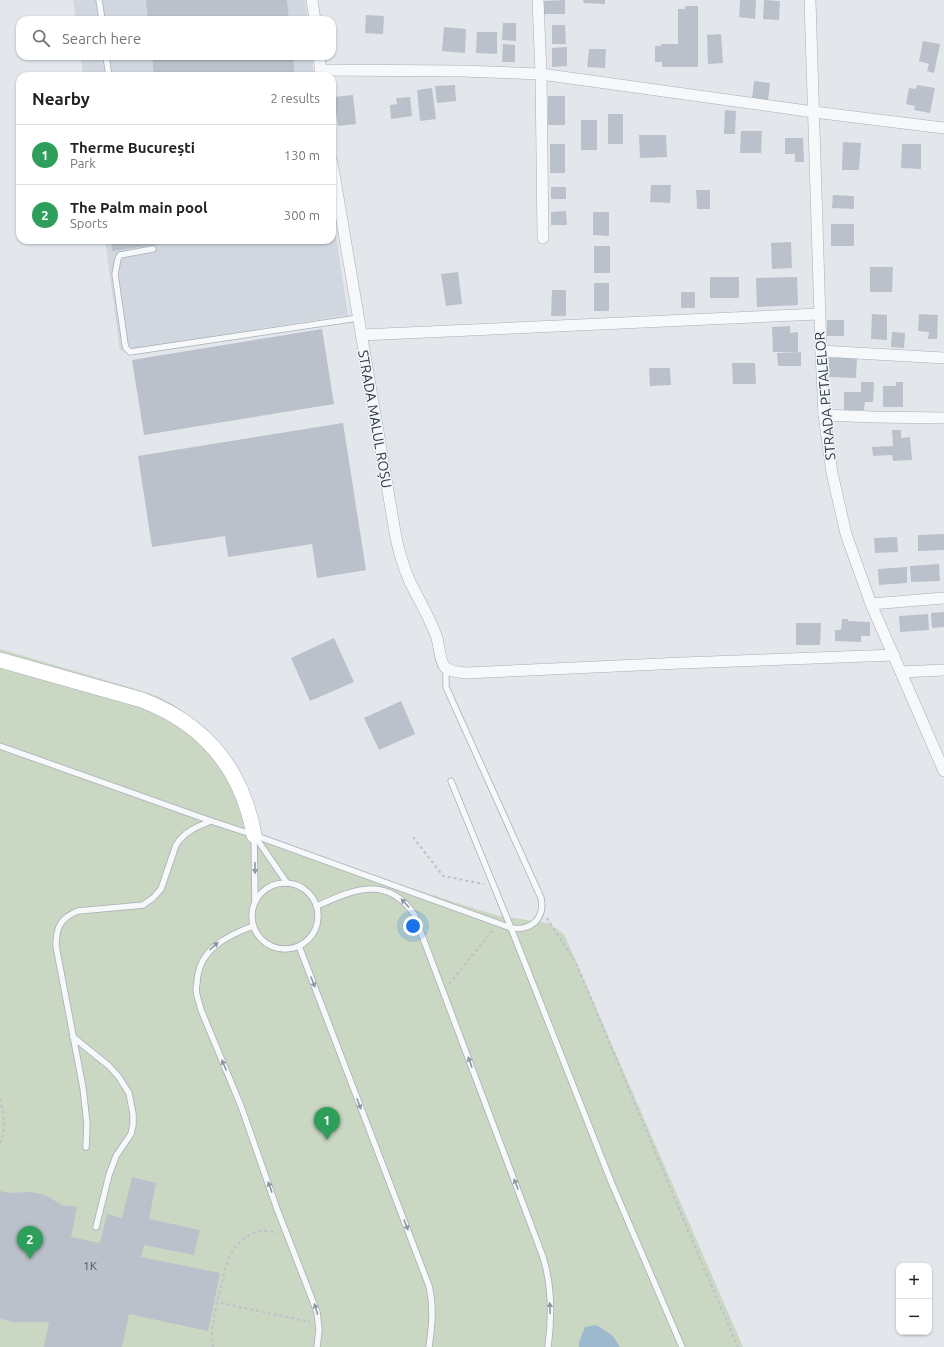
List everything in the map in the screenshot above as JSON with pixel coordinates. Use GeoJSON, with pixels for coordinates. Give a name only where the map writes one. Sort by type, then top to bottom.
{"type":"FeatureCollection","features":[{"type":"Feature","properties":{"kind":"street"},"geometry":{"type":"LineString","coordinates":[[312,0],[314,16]]}},
{"type":"Feature","properties":{"kind":"street"},"geometry":{"type":"LineString","coordinates":[[538,0],[542,74],[543,238]]}},
{"type":"Feature","properties":{"kind":"street","name":"STRADA PETALELOR"},"geometry":{"type":"LineString","coordinates":[[810,0],[819,314],[824,415],[832,473],[846,534],[871,604],[944,771]]}},
{"type":"Feature","properties":{"kind":"street"},"geometry":{"type":"LineString","coordinates":[[319,60],[321,72]]}},
{"type":"Feature","properties":{"kind":"street"},"geometry":{"type":"LineString","coordinates":[[336,73],[462,71],[542,74],[814,112],[944,128]]}},
{"type":"Feature","properties":{"kind":"street","name":"STRADA MALUL ROȘU"},"geometry":{"type":"LineString","coordinates":[[336,186],[399,550],[409,580],[434,631],[440,648],[442,661],[446,667]]}},
{"type":"Feature","properties":{"kind":"street"},"geometry":{"type":"LineString","coordinates":[[361,335],[819,314]]}},
{"type":"Feature","properties":{"kind":"street"},"geometry":{"type":"LineString","coordinates":[[821,351],[944,358]]}},
{"type":"Feature","properties":{"kind":"street"},"geometry":{"type":"LineString","coordinates":[[824,415],[874,418],[944,418]]}},
{"type":"Feature","properties":{"kind":"street"},"geometry":{"type":"LineString","coordinates":[[871,604],[944,598]]}},
{"type":"Feature","properties":{"kind":"street"},"geometry":{"type":"LineString","coordinates":[[446,667],[456,672],[466,673],[682,662],[894,655]]}},
{"type":"Feature","properties":{"kind":"street"},"geometry":{"type":"LineString","coordinates":[[0,660],[142,700],[180,718],[208,742],[229,768],[244,796],[254,835]]}},
{"type":"Feature","properties":{"kind":"street"},"geometry":{"type":"LineString","coordinates":[[901,672],[944,670]]}},
{"type":"Feature","properties":{"kind":"lane"},"geometry":{"type":"LineString","coordinates":[[99,0],[101,16]]}},
{"type":"Feature","properties":{"kind":"lane"},"geometry":{"type":"LineString","coordinates":[[107,60],[108,72]]}},
{"type":"Feature","properties":{"kind":"lane"},"geometry":{"type":"LineString","coordinates":[[153,249],[120,256],[116,264],[115,274],[125,344],[126,348],[130,352],[358,318]]}},
{"type":"Feature","properties":{"kind":"lane"},"geometry":{"type":"LineString","coordinates":[[0,746],[254,835],[511,928],[519,929],[533,924],[539,918],[542,911],[541,898],[446,687],[446,667]]}},
{"type":"Feature","properties":{"kind":"lane"},"geometry":{"type":"LineString","coordinates":[[451,781],[612,1184],[682,1347]]}},
{"type":"Feature","properties":{"kind":"lane"},"geometry":{"type":"LineString","coordinates":[[86,1147],[87,1124],[85,1102],[56,946],[56,933],[62,921],[78,911],[144,905],[153,898],[161,888],[180,839],[188,832],[211,821]]}},
{"type":"Feature","properties":{"kind":"lane"},"geometry":{"type":"LineString","coordinates":[[254,835],[287,883]]}},
{"type":"Feature","properties":{"kind":"lane"},"geometry":{"type":"LineString","coordinates":[[254,835],[255,901],[252,913],[253,926],[260,938],[272,946],[285,949],[299,946],[311,936],[315,929],[318,914],[317,906],[310,894],[300,886],[281,883],[268,887],[263,890],[255,901]]}},
{"type":"Feature","properties":{"kind":"lane"},"geometry":{"type":"LineString","coordinates":[[317,906],[347,893],[364,889],[376,889],[386,891],[401,899],[414,914],[539,1244],[545,1265],[550,1298],[551,1321],[548,1347]]}},
{"type":"Feature","properties":{"kind":"lane"},"geometry":{"type":"LineString","coordinates":[[253,926],[235,932],[220,941],[208,951],[197,974],[196,994],[201,1010],[241,1106],[277,1209],[317,1312],[319,1324],[317,1347]]}},
{"type":"Feature","properties":{"kind":"lane"},"geometry":{"type":"LineString","coordinates":[[299,946],[429,1286],[433,1315],[429,1347]]}},
{"type":"Feature","properties":{"kind":"lane"},"geometry":{"type":"LineString","coordinates":[[73,1037],[109,1066],[118,1076],[129,1093],[133,1114],[131,1134],[114,1160],[96,1227]]}},
{"type":"Feature","properties":{"kind":"path"},"geometry":{"type":"LineString","coordinates":[[413,837],[443,876],[494,887]]}},
{"type":"Feature","properties":{"kind":"path"},"geometry":{"type":"LineString","coordinates":[[542,911],[576,963],[738,1347]]}},
{"type":"Feature","properties":{"kind":"path"},"geometry":{"type":"LineString","coordinates":[[443,991],[499,923]]}},
{"type":"Feature","properties":{"kind":"path"},"geometry":{"type":"LineString","coordinates":[[0,1099],[4,1115],[4,1127],[0,1143]]}},
{"type":"Feature","properties":{"kind":"path"},"geometry":{"type":"LineString","coordinates":[[0,1224],[6,1199]]}},
{"type":"Feature","properties":{"kind":"path"},"geometry":{"type":"LineString","coordinates":[[213,1347],[211,1337],[217,1302],[228,1261],[233,1249],[243,1239],[264,1230],[288,1235]]}},
{"type":"Feature","properties":{"kind":"path"},"geometry":{"type":"LineString","coordinates":[[0,1231],[71,1246],[61,1302],[72,1306],[100,1310],[98,1320],[111,1322],[119,1283]]}},
{"type":"Feature","properties":{"kind":"path"},"geometry":{"type":"LineString","coordinates":[[62,1271],[319,1324]]}},
{"type":"Feature","properties":{"kind":"path"},"geometry":{"type":"LineString","coordinates":[[89,1308],[92,1295],[119,1283]]}},
{"type":"Feature","properties":{"kind":"path"},"geometry":{"type":"LineString","coordinates":[[63,1347],[72,1306]]}},
{"type":"Feature","properties":{"kind":"shaded area"},"geometry":{"type":"Polygon","coordinates":[[[73,0],[305,0],[307,16],[75,16],[73,0]]]}},
{"type":"Feature","properties":{"kind":"shaded area"},"geometry":{"type":"Polygon","coordinates":[[[81,60],[312,60],[314,72],[83,72],[81,60]]]}},
{"type":"Feature","properties":{"kind":"shaded area"},"geometry":{"type":"Polygon","coordinates":[[[336,236],[348,315],[120,351],[106,244],[336,244],[336,236]]]}},
{"type":"Feature","properties":{"kind":"green space"},"geometry":{"type":"Polygon","coordinates":[[[0,649],[157,696],[188,715],[205,729],[254,835],[276,844],[499,916],[548,923],[564,934],[743,1347],[0,1347],[0,649]]]}},
{"type":"Feature","properties":{"kind":"water"},"geometry":{"type":"Polygon","coordinates":[[[596,1325],[612,1335],[620,1347],[579,1347],[579,1342],[585,1327],[596,1325]]]}},
{"type":"Feature","properties":{"kind":"building"},"geometry":{"type":"Polygon","coordinates":[[[146,0],[287,0],[289,16],[148,16],[146,0]]]}},
{"type":"Feature","properties":{"kind":"building"},"geometry":{"type":"Polygon","coordinates":[[[565,0],[565,14],[543,14],[543,1],[565,0]]]}},
{"type":"Feature","properties":{"kind":"building"},"geometry":{"type":"Polygon","coordinates":[[[583,0],[605,0],[605,4],[584,3],[583,0]]]}},
{"type":"Feature","properties":{"kind":"building"},"geometry":{"type":"Polygon","coordinates":[[[740,0],[756,0],[755,19],[739,17],[740,0]]]}},
{"type":"Feature","properties":{"kind":"building"},"geometry":{"type":"Polygon","coordinates":[[[764,0],[780,1],[779,20],[763,19],[764,0]]]}},
{"type":"Feature","properties":{"kind":"building"},"geometry":{"type":"Polygon","coordinates":[[[685,6],[698,6],[698,67],[662,67],[662,62],[655,62],[655,46],[661,46],[661,44],[678,44],[678,9],[685,9],[685,6]]]}},
{"type":"Feature","properties":{"kind":"building"},"geometry":{"type":"Polygon","coordinates":[[[366,15],[384,16],[383,34],[365,33],[366,15]]]}},
{"type":"Feature","properties":{"kind":"building"},"geometry":{"type":"Polygon","coordinates":[[[503,23],[516,23],[516,41],[502,40],[503,23]]]}},
{"type":"Feature","properties":{"kind":"building"},"geometry":{"type":"Polygon","coordinates":[[[552,25],[565,25],[566,44],[552,44],[552,25]]]}},
{"type":"Feature","properties":{"kind":"building"},"geometry":{"type":"Polygon","coordinates":[[[444,27],[466,29],[465,53],[442,51],[444,27]]]}},
{"type":"Feature","properties":{"kind":"building"},"geometry":{"type":"Polygon","coordinates":[[[477,32],[497,32],[497,54],[476,53],[477,32]]]}},
{"type":"Feature","properties":{"kind":"building"},"geometry":{"type":"Polygon","coordinates":[[[721,34],[723,63],[708,64],[707,35],[721,34]]]}},
{"type":"Feature","properties":{"kind":"building"},"geometry":{"type":"Polygon","coordinates":[[[923,41],[940,44],[934,73],[927,71],[929,64],[919,61],[923,41]]]}},
{"type":"Feature","properties":{"kind":"building"},"geometry":{"type":"Polygon","coordinates":[[[503,44],[515,45],[515,62],[502,62],[503,44]]]}},
{"type":"Feature","properties":{"kind":"building"},"geometry":{"type":"Polygon","coordinates":[[[567,47],[567,66],[552,67],[552,48],[567,47]]]}},
{"type":"Feature","properties":{"kind":"building"},"geometry":{"type":"Polygon","coordinates":[[[589,49],[606,49],[605,68],[587,67],[589,49]]]}},
{"type":"Feature","properties":{"kind":"building"},"geometry":{"type":"Polygon","coordinates":[[[152,60],[293,60],[295,72],[154,72],[152,60]]]}},
{"type":"Feature","properties":{"kind":"building"},"geometry":{"type":"Polygon","coordinates":[[[754,81],[770,83],[768,101],[752,99],[754,81]]]}},
{"type":"Feature","properties":{"kind":"building"},"geometry":{"type":"Polygon","coordinates":[[[455,85],[456,101],[437,103],[435,86],[455,85]]]}},
{"type":"Feature","properties":{"kind":"building"},"geometry":{"type":"Polygon","coordinates":[[[917,85],[935,88],[930,113],[914,110],[915,106],[906,104],[909,88],[916,89],[917,85]]]}},
{"type":"Feature","properties":{"kind":"building"},"geometry":{"type":"Polygon","coordinates":[[[432,88],[436,119],[420,121],[417,90],[432,88]]]}},
{"type":"Feature","properties":{"kind":"building"},"geometry":{"type":"Polygon","coordinates":[[[353,95],[356,124],[338,126],[336,97],[353,95]]]}},
{"type":"Feature","properties":{"kind":"building"},"geometry":{"type":"Polygon","coordinates":[[[548,96],[565,96],[565,125],[548,125],[548,96]]]}},
{"type":"Feature","properties":{"kind":"building"},"geometry":{"type":"Polygon","coordinates":[[[410,97],[412,116],[391,119],[390,105],[397,104],[396,98],[410,97]]]}},
{"type":"Feature","properties":{"kind":"building"},"geometry":{"type":"Polygon","coordinates":[[[725,110],[736,111],[735,134],[724,134],[725,110]]]}},
{"type":"Feature","properties":{"kind":"building"},"geometry":{"type":"Polygon","coordinates":[[[608,114],[623,114],[623,144],[608,144],[608,114]]]}},
{"type":"Feature","properties":{"kind":"building"},"geometry":{"type":"Polygon","coordinates":[[[581,120],[597,120],[597,150],[581,150],[581,120]]]}},
{"type":"Feature","properties":{"kind":"building"},"geometry":{"type":"Polygon","coordinates":[[[741,131],[762,131],[761,153],[740,153],[741,131]]]}},
{"type":"Feature","properties":{"kind":"building"},"geometry":{"type":"Polygon","coordinates":[[[639,135],[666,135],[667,157],[640,158],[639,135]]]}},
{"type":"Feature","properties":{"kind":"building"},"geometry":{"type":"Polygon","coordinates":[[[785,138],[803,138],[804,162],[795,162],[795,154],[785,154],[785,138]]]}},
{"type":"Feature","properties":{"kind":"building"},"geometry":{"type":"Polygon","coordinates":[[[843,142],[861,143],[859,170],[842,170],[843,142]]]}},
{"type":"Feature","properties":{"kind":"building"},"geometry":{"type":"Polygon","coordinates":[[[550,144],[565,144],[565,173],[550,173],[550,144]]]}},
{"type":"Feature","properties":{"kind":"building"},"geometry":{"type":"Polygon","coordinates":[[[902,144],[921,144],[921,169],[901,168],[902,144]]]}},
{"type":"Feature","properties":{"kind":"building"},"geometry":{"type":"Polygon","coordinates":[[[651,185],[671,185],[670,203],[650,202],[651,185]]]}},
{"type":"Feature","properties":{"kind":"building"},"geometry":{"type":"Polygon","coordinates":[[[551,187],[566,187],[566,199],[551,199],[551,187]]]}},
{"type":"Feature","properties":{"kind":"building"},"geometry":{"type":"Polygon","coordinates":[[[696,190],[710,190],[710,209],[697,209],[696,190]]]}},
{"type":"Feature","properties":{"kind":"building"},"geometry":{"type":"Polygon","coordinates":[[[833,195],[854,196],[854,209],[832,208],[833,195]]]}},
{"type":"Feature","properties":{"kind":"building"},"geometry":{"type":"Polygon","coordinates":[[[566,211],[567,225],[551,225],[551,212],[566,211]]]}},
{"type":"Feature","properties":{"kind":"building"},"geometry":{"type":"Polygon","coordinates":[[[593,212],[609,212],[609,236],[593,235],[593,212]]]}},
{"type":"Feature","properties":{"kind":"building"},"geometry":{"type":"Polygon","coordinates":[[[831,224],[854,224],[854,246],[831,246],[831,224]]]}},
{"type":"Feature","properties":{"kind":"building"},"geometry":{"type":"Polygon","coordinates":[[[791,242],[792,268],[772,269],[771,243],[791,242]]]}},
{"type":"Feature","properties":{"kind":"building"},"geometry":{"type":"Polygon","coordinates":[[[111,244],[161,244],[112,251],[111,244]]]}},
{"type":"Feature","properties":{"kind":"building"},"geometry":{"type":"Polygon","coordinates":[[[594,246],[610,246],[610,273],[594,273],[594,246]]]}},
{"type":"Feature","properties":{"kind":"building"},"geometry":{"type":"Polygon","coordinates":[[[870,267],[893,267],[892,292],[870,292],[870,267]]]}},
{"type":"Feature","properties":{"kind":"building"},"geometry":{"type":"Polygon","coordinates":[[[458,272],[462,304],[446,306],[441,274],[458,272]]]}},
{"type":"Feature","properties":{"kind":"building"},"geometry":{"type":"Polygon","coordinates":[[[710,277],[739,277],[739,298],[710,298],[710,277]]]}},
{"type":"Feature","properties":{"kind":"building"},"geometry":{"type":"Polygon","coordinates":[[[797,277],[798,305],[757,307],[756,278],[797,277]]]}},
{"type":"Feature","properties":{"kind":"building"},"geometry":{"type":"Polygon","coordinates":[[[594,283],[609,283],[609,311],[594,311],[594,283]]]}},
{"type":"Feature","properties":{"kind":"building"},"geometry":{"type":"Polygon","coordinates":[[[552,290],[566,290],[566,316],[551,316],[552,290]]]}},
{"type":"Feature","properties":{"kind":"building"},"geometry":{"type":"Polygon","coordinates":[[[681,292],[695,292],[695,308],[681,308],[681,292]]]}},
{"type":"Feature","properties":{"kind":"building"},"geometry":{"type":"Polygon","coordinates":[[[872,314],[887,315],[887,340],[871,339],[872,314]]]}},
{"type":"Feature","properties":{"kind":"building"},"geometry":{"type":"Polygon","coordinates":[[[919,314],[938,315],[937,339],[928,339],[929,332],[918,331],[919,314]]]}},
{"type":"Feature","properties":{"kind":"building"},"geometry":{"type":"Polygon","coordinates":[[[827,320],[844,320],[844,336],[827,336],[827,320]]]}},
{"type":"Feature","properties":{"kind":"building"},"geometry":{"type":"Polygon","coordinates":[[[790,326],[790,333],[798,332],[798,352],[773,352],[772,327],[790,326]]]}},
{"type":"Feature","properties":{"kind":"building"},"geometry":{"type":"Polygon","coordinates":[[[322,329],[334,404],[144,435],[132,360],[322,329]]]}},
{"type":"Feature","properties":{"kind":"building"},"geometry":{"type":"Polygon","coordinates":[[[892,332],[905,333],[904,348],[891,347],[892,332]]]}},
{"type":"Feature","properties":{"kind":"building"},"geometry":{"type":"Polygon","coordinates":[[[801,352],[801,366],[778,366],[777,353],[801,352]]]}},
{"type":"Feature","properties":{"kind":"building"},"geometry":{"type":"Polygon","coordinates":[[[829,358],[857,358],[856,378],[829,377],[829,358]]]}},
{"type":"Feature","properties":{"kind":"building"},"geometry":{"type":"Polygon","coordinates":[[[732,363],[755,363],[756,384],[733,384],[732,363]]]}},
{"type":"Feature","properties":{"kind":"building"},"geometry":{"type":"Polygon","coordinates":[[[649,368],[670,368],[671,385],[650,386],[649,368]]]}},
{"type":"Feature","properties":{"kind":"building"},"geometry":{"type":"Polygon","coordinates":[[[861,382],[874,382],[873,402],[865,402],[864,410],[844,410],[844,392],[861,392],[861,382]]]}},
{"type":"Feature","properties":{"kind":"building"},"geometry":{"type":"Polygon","coordinates":[[[896,382],[903,382],[903,407],[883,407],[883,386],[896,386],[896,382]]]}},
{"type":"Feature","properties":{"kind":"building"},"geometry":{"type":"Polygon","coordinates":[[[343,423],[366,570],[317,578],[312,544],[228,557],[225,536],[152,547],[138,456],[343,423]]]}},
{"type":"Feature","properties":{"kind":"building"},"geometry":{"type":"Polygon","coordinates":[[[892,430],[901,430],[901,438],[910,437],[912,460],[893,461],[892,455],[873,456],[872,447],[893,446],[892,430]]]}},
{"type":"Feature","properties":{"kind":"building"},"geometry":{"type":"Polygon","coordinates":[[[944,534],[944,550],[918,551],[918,535],[944,534]]]}},
{"type":"Feature","properties":{"kind":"building"},"geometry":{"type":"Polygon","coordinates":[[[897,537],[898,552],[875,553],[874,538],[897,537]]]}},
{"type":"Feature","properties":{"kind":"building"},"geometry":{"type":"Polygon","coordinates":[[[939,564],[940,581],[911,582],[910,566],[939,564]]]}},
{"type":"Feature","properties":{"kind":"building"},"geometry":{"type":"Polygon","coordinates":[[[907,567],[907,583],[879,585],[878,569],[907,567]]]}},
{"type":"Feature","properties":{"kind":"building"},"geometry":{"type":"Polygon","coordinates":[[[944,612],[944,627],[932,628],[931,613],[944,612]]]}},
{"type":"Feature","properties":{"kind":"building"},"geometry":{"type":"Polygon","coordinates":[[[928,614],[929,630],[900,632],[899,616],[928,614]]]}},
{"type":"Feature","properties":{"kind":"building"},"geometry":{"type":"Polygon","coordinates":[[[842,619],[848,619],[848,621],[870,622],[870,636],[861,636],[861,642],[835,641],[835,630],[841,630],[842,619]]]}},
{"type":"Feature","properties":{"kind":"building"},"geometry":{"type":"Polygon","coordinates":[[[796,623],[821,623],[820,645],[796,645],[796,623]]]}},
{"type":"Feature","properties":{"kind":"building"},"geometry":{"type":"Polygon","coordinates":[[[334,638],[354,682],[310,701],[291,658],[334,638]]]}},
{"type":"Feature","properties":{"kind":"building"},"geometry":{"type":"Polygon","coordinates":[[[401,701],[415,734],[379,750],[364,718],[401,701]]]}},
{"type":"Feature","properties":{"kind":"building"},"geometry":{"type":"Polygon","coordinates":[[[132,1177],[156,1183],[149,1219],[200,1230],[194,1255],[144,1245],[141,1257],[220,1273],[208,1331],[129,1314],[122,1347],[44,1347],[49,1322],[12,1322],[0,1318],[0,1191],[9,1193],[30,1192],[45,1195],[62,1205],[77,1207],[71,1237],[100,1243],[107,1214],[122,1218],[132,1177]]]}},
{"type":"Feature","properties":{"kind":"place","name":"Therme București"},"geometry":{"type":"Point","coordinates":[327,1140]}},
{"type":"Feature","properties":{"kind":"place","name":"The Palm main pool"},"geometry":{"type":"Point","coordinates":[30,1259]}}]}
